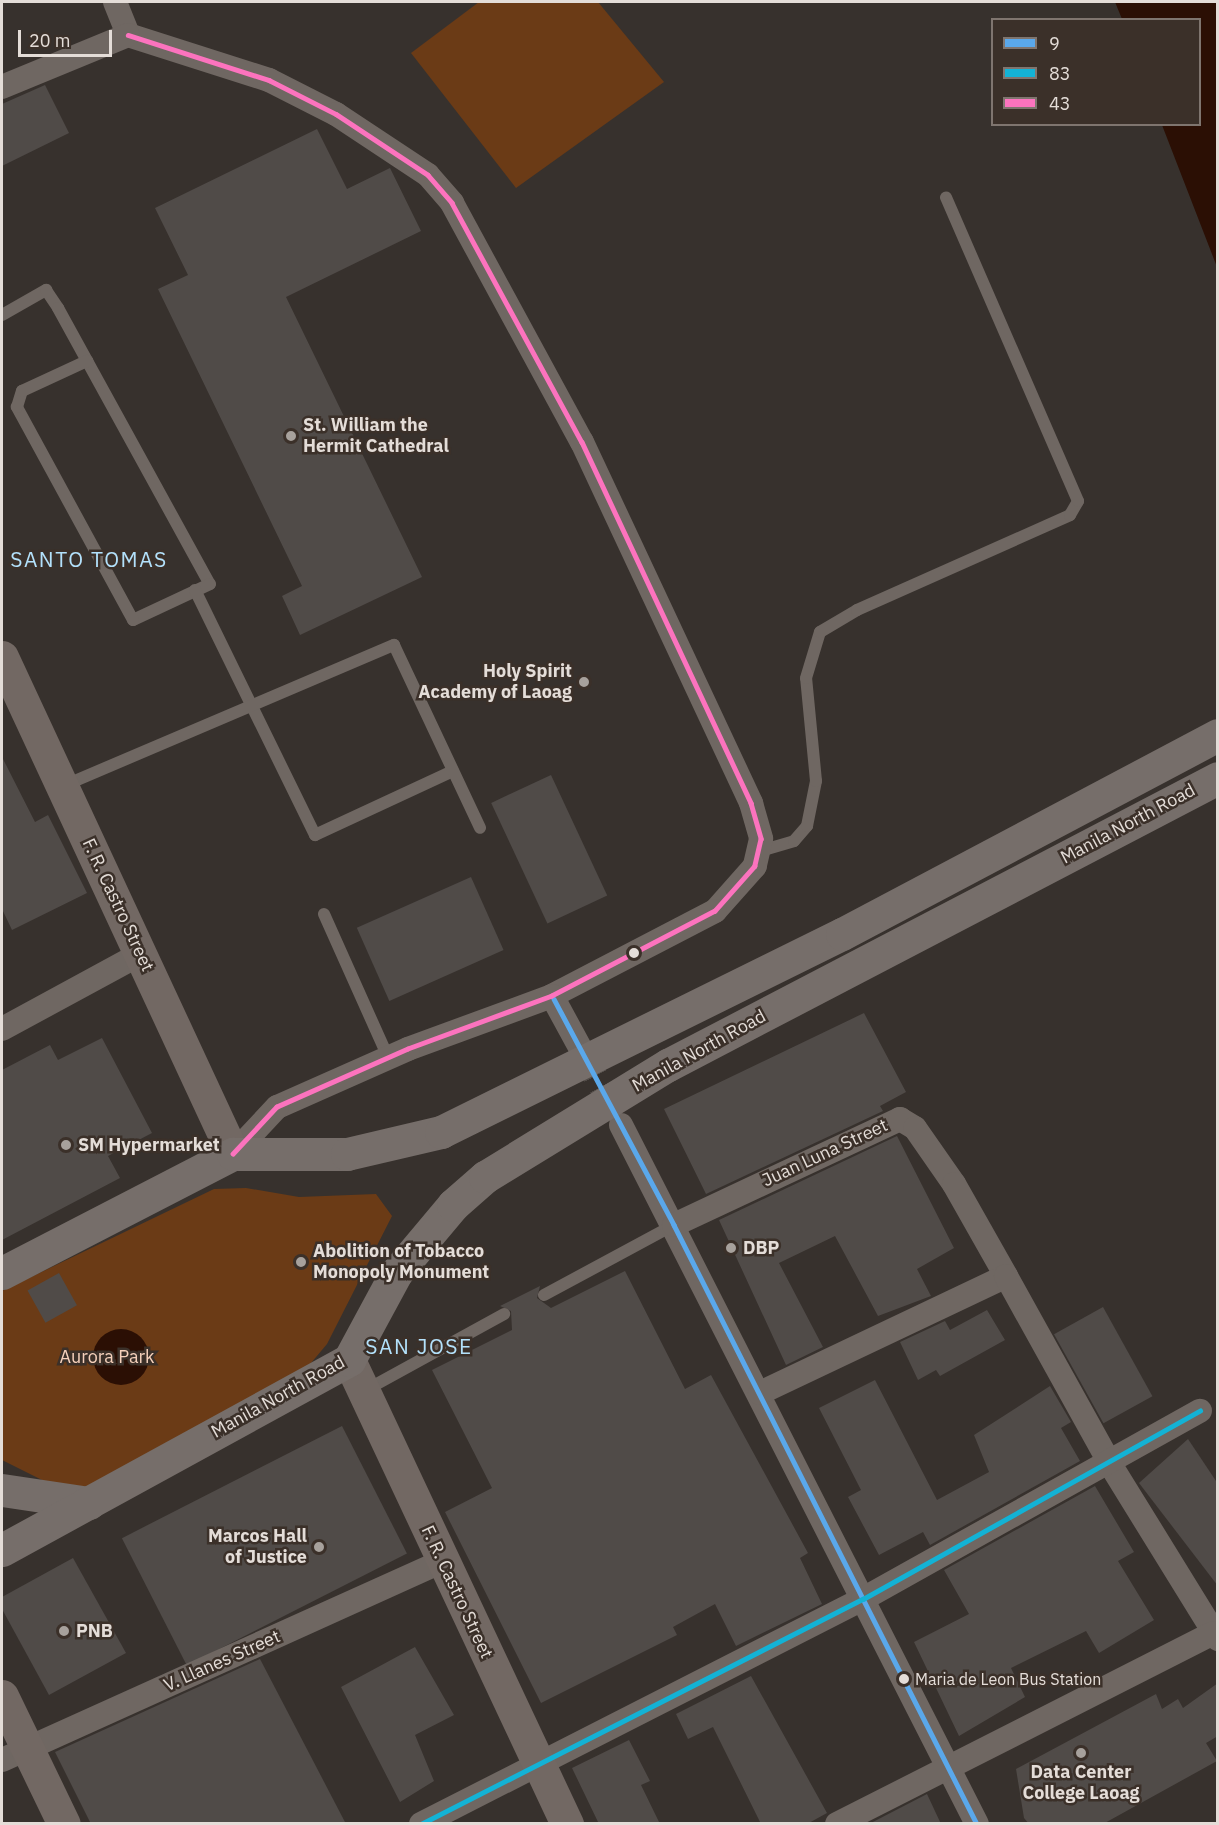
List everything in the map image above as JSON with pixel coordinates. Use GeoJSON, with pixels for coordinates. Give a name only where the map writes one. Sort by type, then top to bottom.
{"type":"FeatureCollection","features":[{"type":"Feature","properties":{"kind":"highway","name":"Manila North Road"},"geometry":{"type":"LineString","coordinates":[[2,1273],[233,1154],[347,1154],[441,1132],[842,934],[1218,735]]}},
{"type":"Feature","properties":{"kind":"highway","name":"Manila North Road"},"geometry":{"type":"LineString","coordinates":[[2,1550],[349,1360],[396,1273],[453,1205],[485,1177],[668,1065],[1218,778]]}},
{"type":"Feature","properties":{"kind":"highway"},"geometry":{"type":"LineString","coordinates":[[2,1490],[89,1503]]}},
{"type":"Feature","properties":{"kind":"main road","name":"F. R. Castro Street"},"geometry":{"type":"LineString","coordinates":[[2,657],[233,1154]]}},
{"type":"Feature","properties":{"kind":"main road","name":"F. R. Castro Street"},"geometry":{"type":"LineString","coordinates":[[349,1360],[567,1824]]}},
{"type":"Feature","properties":{"kind":"main road"},"geometry":{"type":"LineString","coordinates":[[2,1696],[14,1753],[64,1824]]}},
{"type":"Feature","properties":{"kind":"street"},"geometry":{"type":"LineString","coordinates":[[115,2],[128,35]]}},
{"type":"Feature","properties":{"kind":"street"},"geometry":{"type":"LineString","coordinates":[[2,87],[128,35],[269,80],[336,114],[428,175],[452,203],[582,442],[751,803],[760,851],[745,882],[715,911],[552,996],[388,1058],[277,1107],[233,1154]]}},
{"type":"Feature","properties":{"kind":"street"},"geometry":{"type":"LineString","coordinates":[[2,1029],[140,954]]}},
{"type":"Feature","properties":{"kind":"street"},"geometry":{"type":"LineString","coordinates":[[552,996],[584,1055]]}},
{"type":"Feature","properties":{"kind":"street","name":"Juan Luna Street"},"geometry":{"type":"LineString","coordinates":[[674,1225],[900,1119],[915,1128],[954,1184],[1006,1276]]}},
{"type":"Feature","properties":{"kind":"street"},"geometry":{"type":"LineString","coordinates":[[621,1125],[760,1393],[977,1824]]}},
{"type":"Feature","properties":{"kind":"street"},"geometry":{"type":"LineString","coordinates":[[760,1393],[1006,1276],[1110,1464],[1215,1636],[837,1824]]}},
{"type":"Feature","properties":{"kind":"street"},"geometry":{"type":"LineString","coordinates":[[420,1824],[863,1599],[1110,1464],[1200,1411]]}},
{"type":"Feature","properties":{"kind":"street","name":"V. Llanes Street"},"geometry":{"type":"LineString","coordinates":[[14,1753],[443,1561]]}},
{"type":"Feature","properties":{"kind":"lane"},"geometry":{"type":"LineString","coordinates":[[760,851],[794,841],[807,826],[816,781],[806,678],[820,632],[856,610],[1070,515],[1078,501],[946,197]]}},
{"type":"Feature","properties":{"kind":"lane"},"geometry":{"type":"LineString","coordinates":[[2,315],[46,290],[87,361],[210,584],[133,620],[17,407],[22,391],[87,361]]}},
{"type":"Feature","properties":{"kind":"lane"},"geometry":{"type":"LineString","coordinates":[[195,590],[315,835],[453,771]]}},
{"type":"Feature","properties":{"kind":"lane"},"geometry":{"type":"LineString","coordinates":[[62,786],[394,645],[480,828]]}},
{"type":"Feature","properties":{"kind":"lane"},"geometry":{"type":"LineString","coordinates":[[324,914],[388,1058]]}},
{"type":"Feature","properties":{"kind":"lane"},"geometry":{"type":"LineString","coordinates":[[544,1295],[674,1225]]}},
{"type":"Feature","properties":{"kind":"lane"},"geometry":{"type":"LineString","coordinates":[[363,1391],[504,1314]]}},
{"type":"Feature","properties":{"kind":"green space"},"geometry":{"type":"Polygon","coordinates":[[[479,2],[598,2],[664,82],[516,188],[411,53],[479,2]]]}},
{"type":"Feature","properties":{"kind":"green space","name":"Aurora Park"},"geometry":{"type":"Polygon","coordinates":[[[246,1188],[299,1197],[376,1194],[392,1216],[327,1344],[306,1369],[87,1487],[44,1481],[2,1460],[2,1291],[214,1189],[246,1188]]]}},
{"type":"Feature","properties":{"kind":"shaded area"},"geometry":{"type":"Polygon","coordinates":[[[1115,2],[1217,2],[1217,267],[1162,126],[1201,126],[1201,18],[1122,18],[1115,2]]]}},
{"type":"Feature","properties":{"kind":"shaded area"},"geometry":{"type":"Polygon","coordinates":[[[121,1329],[132,1331],[141,1337],[147,1346],[149,1357],[147,1368],[141,1377],[132,1383],[121,1385],[110,1383],[101,1377],[95,1368],[93,1357],[95,1346],[101,1337],[110,1331],[121,1329]]]}},
{"type":"Feature","properties":{"kind":"building"},"geometry":{"type":"Polygon","coordinates":[[[45,85],[69,133],[2,166],[2,104],[45,85]]]}},
{"type":"Feature","properties":{"kind":"building","name":"St. William the Hermit Cathedral"},"geometry":{"type":"Polygon","coordinates":[[[317,129],[347,189],[390,168],[421,231],[286,297],[422,577],[300,635],[282,596],[302,586],[158,289],[188,275],[155,208],[317,129]]]}},
{"type":"Feature","properties":{"kind":"building"},"geometry":{"type":"Polygon","coordinates":[[[2,757],[35,822],[48,815],[87,893],[12,930],[2,909],[2,757]]]}},
{"type":"Feature","properties":{"kind":"building"},"geometry":{"type":"Polygon","coordinates":[[[551,775],[607,896],[547,923],[491,803],[551,775]]]}},
{"type":"Feature","properties":{"kind":"building"},"geometry":{"type":"Polygon","coordinates":[[[471,877],[504,950],[389,1001],[357,928],[471,877]]]}},
{"type":"Feature","properties":{"kind":"building"},"geometry":{"type":"Polygon","coordinates":[[[864,1013],[906,1092],[880,1106],[883,1111],[706,1194],[664,1109],[864,1013]]]}},
{"type":"Feature","properties":{"kind":"building","name":"SM Hypermarket"},"geometry":{"type":"Polygon","coordinates":[[[102,1038],[152,1133],[108,1156],[120,1178],[2,1240],[2,1070],[50,1045],[58,1060],[102,1038]]]}},
{"type":"Feature","properties":{"kind":"building"},"geometry":{"type":"Polygon","coordinates":[[[897,1136],[954,1248],[917,1269],[931,1296],[878,1316],[835,1236],[779,1263],[823,1347],[786,1365],[719,1220],[897,1136]]]}},
{"type":"Feature","properties":{"kind":"building"},"geometry":{"type":"Polygon","coordinates":[[[625,1271],[685,1389],[711,1375],[808,1553],[800,1558],[822,1604],[736,1646],[715,1604],[673,1627],[677,1635],[541,1703],[445,1512],[492,1488],[432,1370],[512,1330],[511,1311],[500,1306],[540,1286],[537,1298],[551,1308],[625,1271]]]}},
{"type":"Feature","properties":{"kind":"building"},"geometry":{"type":"Polygon","coordinates":[[[59,1273],[77,1305],[45,1323],[28,1290],[59,1273]]]}},
{"type":"Feature","properties":{"kind":"building"},"geometry":{"type":"Polygon","coordinates":[[[1103,1307],[1152,1396],[1103,1423],[1054,1334],[1103,1307]]]}},
{"type":"Feature","properties":{"kind":"building"},"geometry":{"type":"Polygon","coordinates":[[[987,1310],[1005,1340],[940,1376],[936,1370],[918,1380],[900,1342],[945,1321],[950,1330],[987,1310]]]}},
{"type":"Feature","properties":{"kind":"building"},"geometry":{"type":"Polygon","coordinates":[[[875,1380],[937,1500],[989,1472],[974,1435],[1050,1386],[1071,1422],[1061,1428],[1080,1461],[930,1545],[923,1532],[879,1555],[848,1497],[861,1490],[819,1408],[875,1380]]]}},
{"type":"Feature","properties":{"kind":"building","name":"Marcos Hall of Justice"},"geometry":{"type":"Polygon","coordinates":[[[342,1426],[407,1553],[187,1666],[122,1538],[342,1426]]]}},
{"type":"Feature","properties":{"kind":"building"},"geometry":{"type":"Polygon","coordinates":[[[1188,1439],[1218,1484],[1218,1586],[1139,1483],[1188,1439]]]}},
{"type":"Feature","properties":{"kind":"building"},"geometry":{"type":"Polygon","coordinates":[[[1095,1486],[1134,1552],[1118,1561],[1154,1620],[1099,1653],[1086,1631],[1011,1668],[1025,1697],[959,1736],[914,1642],[969,1614],[944,1570],[1095,1486]]]}},
{"type":"Feature","properties":{"kind":"building","name":"PNB"},"geometry":{"type":"Polygon","coordinates":[[[73,1558],[126,1653],[49,1695],[2,1609],[2,1597],[73,1558]]]}},
{"type":"Feature","properties":{"kind":"building"},"geometry":{"type":"Polygon","coordinates":[[[415,1647],[454,1715],[415,1735],[434,1781],[400,1802],[341,1687],[415,1647]]]}},
{"type":"Feature","properties":{"kind":"building"},"geometry":{"type":"Polygon","coordinates":[[[260,1659],[346,1824],[91,1824],[55,1752],[260,1659]]]}},
{"type":"Feature","properties":{"kind":"building"},"geometry":{"type":"Polygon","coordinates":[[[751,1676],[827,1813],[807,1824],[761,1824],[713,1727],[688,1739],[676,1714],[751,1676]]]}},
{"type":"Feature","properties":{"kind":"building"},"geometry":{"type":"Polygon","coordinates":[[[1218,1683],[1218,1736],[1206,1743],[1217,1761],[1103,1824],[1029,1824],[1024,1818],[1016,1769],[1156,1694],[1162,1709],[1178,1699],[1183,1708],[1218,1683]]]}},
{"type":"Feature","properties":{"kind":"building"},"geometry":{"type":"Polygon","coordinates":[[[629,1740],[650,1781],[641,1785],[660,1824],[599,1824],[572,1768],[629,1740]]]}},
{"type":"Feature","properties":{"kind":"building"},"geometry":{"type":"Polygon","coordinates":[[[927,1794],[941,1824],[869,1824],[927,1794]]]}},
{"type":"Feature","properties":{"kind":"tunnel"},"geometry":{"type":"LineString","coordinates":[[584,1055],[616,1115]]}},
{"type":"Feature","properties":{"kind":"transit line","name":"43"},"geometry":{"type":"LineString","coordinates":[[128,35],[269,80],[336,114],[428,175],[452,203],[582,442],[751,803],[761,839],[755,866],[715,911],[552,996],[408,1049],[277,1107],[233,1154]]}},
{"type":"Feature","properties":{"kind":"transit line","name":"9"},"geometry":{"type":"LineString","coordinates":[[554,999],[674,1225],[977,1824]]}},
{"type":"Feature","properties":{"kind":"transit line","name":"83"},"geometry":{"type":"LineString","coordinates":[[421,1824],[863,1599],[1200,1411]]}},
{"type":"Feature","properties":{"kind":"place","name":"St. William the Hermit Cathedral"},"geometry":{"type":"Point","coordinates":[291,436]}},
{"type":"Feature","properties":{"kind":"place","name":"Holy Spirit Academy of Laoag"},"geometry":{"type":"Point","coordinates":[584,682]}},
{"type":"Feature","properties":{"kind":"place","name":"SM Hypermarket"},"geometry":{"type":"Point","coordinates":[66,1145]}},
{"type":"Feature","properties":{"kind":"place","name":"DBP"},"geometry":{"type":"Point","coordinates":[731,1248]}},
{"type":"Feature","properties":{"kind":"place","name":"Abolition of Tobacco Monopoly Monument"},"geometry":{"type":"Point","coordinates":[301,1262]}},
{"type":"Feature","properties":{"kind":"place","name":"Marcos Hall of Justice"},"geometry":{"type":"Point","coordinates":[319,1547]}},
{"type":"Feature","properties":{"kind":"place","name":"PNB"},"geometry":{"type":"Point","coordinates":[64,1631]}},
{"type":"Feature","properties":{"kind":"place","name":"Maria de Leon Bus Station"},"geometry":{"type":"Point","coordinates":[904,1679]}},
{"type":"Feature","properties":{"kind":"place","name":"Data Center College Laoag"},"geometry":{"type":"Point","coordinates":[1081,1753]}},
{"type":"Feature","properties":{"kind":"district","name":"SANTO TOMAS"},"geometry":{"type":"Point","coordinates":[89,559]}},
{"type":"Feature","properties":{"kind":"district","name":"SAN JOSE"},"geometry":{"type":"Point","coordinates":[419,1346]}}]}
